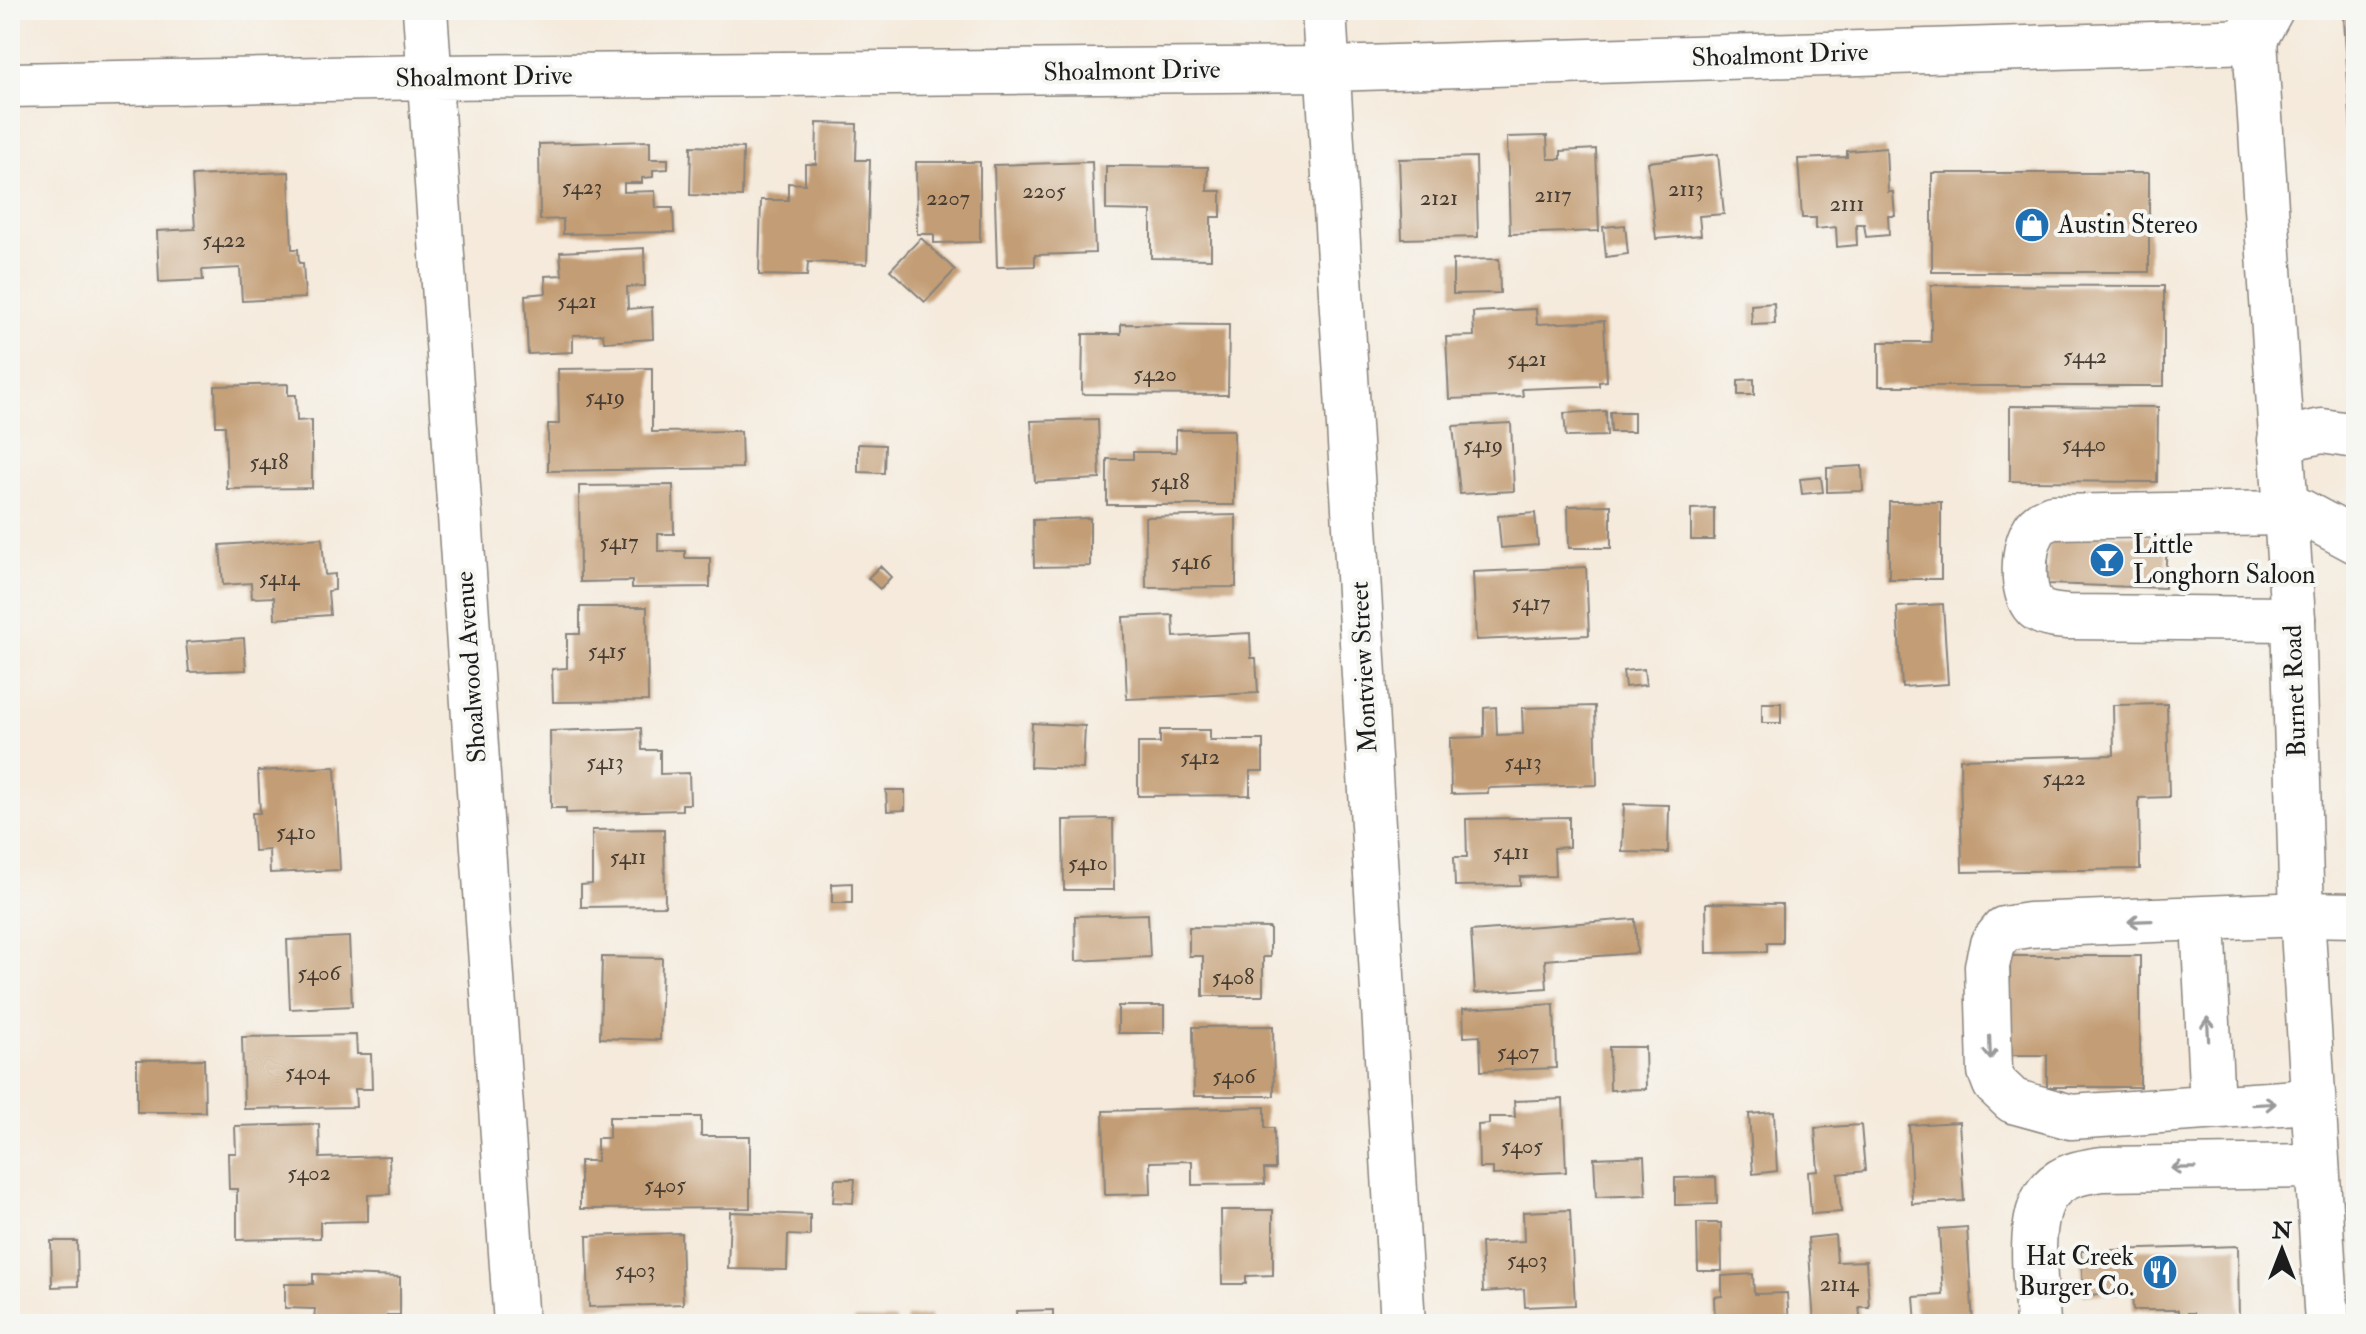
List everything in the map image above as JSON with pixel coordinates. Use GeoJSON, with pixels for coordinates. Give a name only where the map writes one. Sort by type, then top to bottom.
{"type":"FeatureCollection","features":[{"type":"Feature","properties":{"kind":"street","name":"Shoalwood Avenue"},"geometry":{"type":"LineString","coordinates":[[425,10],[516,1324]]}},
{"type":"Feature","properties":{"kind":"street","name":"Montview Street"},"geometry":{"type":"LineString","coordinates":[[1324,10],[1403,1324]]}},
{"type":"Feature","properties":{"kind":"street","name":"Shoalmont Drive"},"geometry":{"type":"LineString","coordinates":[[10,85],[430,77],[1329,69],[2259,20]]}},
{"type":"Feature","properties":{"kind":"street","name":"Burnet Road"},"geometry":{"type":"LineString","coordinates":[[2259,20],[2280,440],[2293,619],[2302,914],[2327,1324]]}},
{"type":"Feature","properties":{"kind":"street"},"geometry":{"type":"LineString","coordinates":[[2280,440],[2322,431],[2356,436]]}},
{"type":"Feature","properties":{"kind":"street"},"geometry":{"type":"LineString","coordinates":[[2293,619],[2047,615],[2034,607],[2027,592],[2027,547],[2040,522],[2052,517],[2285,508],[2356,541]]}},
{"type":"Feature","properties":{"kind":"street"},"geometry":{"type":"LineString","coordinates":[[2312,1101],[2071,1117],[2013,1101],[1995,1084],[1990,1071],[1987,966],[1992,944],[2004,929],[2029,925],[2302,914],[2356,915]]}},
{"type":"Feature","properties":{"kind":"street"},"geometry":{"type":"LineString","coordinates":[[2203,919],[2212,1107]]}},
{"type":"Feature","properties":{"kind":"street"},"geometry":{"type":"LineString","coordinates":[[2038,1324],[2034,1238],[2039,1208],[2050,1189],[2073,1174],[2103,1169],[2317,1166]]}},
{"type":"Feature","properties":{"kind":"building"},"geometry":{"type":"Polygon","coordinates":[[[2348,10],[2356,10],[2356,151],[2352,149],[2344,18],[2348,10]]]}},
{"type":"Feature","properties":{"kind":"building"},"geometry":{"type":"Polygon","coordinates":[[[817,123],[857,124],[856,160],[870,160],[867,264],[808,262],[807,276],[759,275],[761,200],[788,200],[788,183],[805,184],[805,164],[816,164],[817,123]]]}},
{"type":"Feature","properties":{"kind":"building"},"geometry":{"type":"Polygon","coordinates":[[[1547,136],[1548,159],[1561,159],[1561,151],[1596,149],[1599,231],[1510,234],[1507,137],[1547,136]]]}},
{"type":"Feature","properties":{"kind":"building"},"geometry":{"type":"Polygon","coordinates":[[[650,141],[650,159],[668,159],[668,169],[653,170],[653,177],[642,178],[642,183],[624,183],[624,192],[655,191],[656,208],[673,208],[674,232],[563,234],[563,219],[540,220],[539,144],[650,141]]]}},
{"type":"Feature","properties":{"kind":"building"},"geometry":{"type":"Polygon","coordinates":[[[691,146],[743,148],[742,197],[690,195],[691,146]]]}},
{"type":"Feature","properties":{"kind":"building"},"geometry":{"type":"Polygon","coordinates":[[[1886,148],[1888,192],[1893,192],[1895,216],[1888,216],[1889,235],[1866,237],[1864,224],[1856,224],[1857,245],[1837,247],[1836,227],[1816,229],[1816,218],[1802,218],[1798,159],[1847,157],[1847,151],[1886,148]]]}},
{"type":"Feature","properties":{"kind":"building"},"geometry":{"type":"Polygon","coordinates":[[[1718,154],[1724,214],[1699,216],[1701,235],[1656,239],[1648,162],[1718,154]]]}},
{"type":"Feature","properties":{"kind":"building"},"geometry":{"type":"Polygon","coordinates":[[[1476,157],[1478,237],[1402,239],[1399,159],[1476,157]]]}},
{"type":"Feature","properties":{"kind":"building"},"geometry":{"type":"Polygon","coordinates":[[[916,162],[980,162],[980,242],[934,243],[934,234],[917,234],[916,162]]]}},
{"type":"Feature","properties":{"kind":"building"},"geometry":{"type":"Polygon","coordinates":[[[1092,162],[1095,253],[1035,255],[1035,266],[997,267],[994,165],[1092,162]]]}},
{"type":"Feature","properties":{"kind":"building"},"geometry":{"type":"Polygon","coordinates":[[[1106,166],[1208,167],[1207,191],[1221,191],[1221,217],[1211,217],[1211,259],[1151,258],[1151,211],[1106,210],[1106,166]]]}},
{"type":"Feature","properties":{"kind":"building"},"geometry":{"type":"Polygon","coordinates":[[[289,172],[292,249],[298,249],[299,263],[303,263],[305,298],[242,301],[240,268],[202,270],[203,280],[159,282],[157,231],[195,229],[192,176],[289,172]]]}},
{"type":"Feature","properties":{"kind":"building"},"geometry":{"type":"Polygon","coordinates":[[[1932,173],[2149,173],[2149,272],[1932,272],[1932,173]]]}},
{"type":"Feature","properties":{"kind":"building"},"geometry":{"type":"Polygon","coordinates":[[[1625,225],[1628,254],[1606,257],[1603,227],[1625,225]]]}},
{"type":"Feature","properties":{"kind":"building"},"geometry":{"type":"Polygon","coordinates":[[[921,238],[955,270],[925,302],[890,270],[921,238]]]}},
{"type":"Feature","properties":{"kind":"building"},"geometry":{"type":"Polygon","coordinates":[[[644,248],[645,286],[627,287],[628,309],[652,307],[653,339],[604,342],[603,334],[573,335],[573,352],[528,354],[525,295],[546,293],[545,276],[562,275],[560,252],[644,248]]]}},
{"type":"Feature","properties":{"kind":"building"},"geometry":{"type":"Polygon","coordinates":[[[1499,259],[1500,293],[1453,294],[1453,260],[1499,259]]]}},
{"type":"Feature","properties":{"kind":"building"},"geometry":{"type":"Polygon","coordinates":[[[1931,285],[2164,286],[2164,386],[1879,386],[1879,342],[1931,342],[1931,285]]]}},
{"type":"Feature","properties":{"kind":"building"},"geometry":{"type":"Polygon","coordinates":[[[1774,303],[1775,324],[1752,325],[1751,305],[1774,303]]]}},
{"type":"Feature","properties":{"kind":"building"},"geometry":{"type":"Polygon","coordinates":[[[1536,309],[1537,324],[1604,321],[1607,381],[1599,382],[1599,386],[1522,389],[1523,396],[1449,399],[1446,337],[1474,336],[1473,312],[1536,309]]]}},
{"type":"Feature","properties":{"kind":"building"},"geometry":{"type":"Polygon","coordinates":[[[1121,324],[1229,325],[1228,395],[1082,394],[1083,334],[1121,334],[1121,324]]]}},
{"type":"Feature","properties":{"kind":"building"},"geometry":{"type":"Polygon","coordinates":[[[652,368],[652,432],[741,431],[742,468],[548,471],[548,424],[559,424],[558,369],[652,368]]]}},
{"type":"Feature","properties":{"kind":"building"},"geometry":{"type":"Polygon","coordinates":[[[1754,379],[1754,395],[1738,395],[1738,380],[1754,379]]]}},
{"type":"Feature","properties":{"kind":"building"},"geometry":{"type":"Polygon","coordinates":[[[288,384],[288,395],[296,395],[297,421],[312,420],[312,488],[227,489],[225,426],[216,426],[215,386],[288,384]]]}},
{"type":"Feature","properties":{"kind":"building"},"geometry":{"type":"Polygon","coordinates":[[[2010,406],[2158,407],[2157,482],[2010,481],[2010,406]]]}},
{"type":"Feature","properties":{"kind":"building"},"geometry":{"type":"Polygon","coordinates":[[[1606,411],[1607,436],[1566,437],[1564,413],[1606,411]]]}},
{"type":"Feature","properties":{"kind":"building"},"geometry":{"type":"Polygon","coordinates":[[[1610,412],[1634,412],[1634,432],[1611,432],[1610,412]]]}},
{"type":"Feature","properties":{"kind":"building"},"geometry":{"type":"Polygon","coordinates":[[[1098,419],[1100,479],[1035,482],[1031,421],[1098,419]]]}},
{"type":"Feature","properties":{"kind":"building"},"geometry":{"type":"Polygon","coordinates":[[[1511,423],[1514,491],[1460,494],[1453,426],[1511,423]]]}},
{"type":"Feature","properties":{"kind":"building"},"geometry":{"type":"Polygon","coordinates":[[[1176,430],[1234,430],[1234,505],[1107,505],[1107,459],[1133,459],[1133,452],[1176,452],[1176,430]]]}},
{"type":"Feature","properties":{"kind":"building"},"geometry":{"type":"Polygon","coordinates":[[[858,444],[885,445],[884,473],[858,472],[858,444]]]}},
{"type":"Feature","properties":{"kind":"building"},"geometry":{"type":"Polygon","coordinates":[[[1862,466],[1863,491],[1827,492],[1827,468],[1862,466]]]}},
{"type":"Feature","properties":{"kind":"building"},"geometry":{"type":"Polygon","coordinates":[[[1821,477],[1823,492],[1802,494],[1800,479],[1821,477]]]}},
{"type":"Feature","properties":{"kind":"building"},"geometry":{"type":"Polygon","coordinates":[[[673,485],[674,534],[658,534],[658,551],[685,551],[685,558],[710,558],[710,587],[632,588],[632,581],[580,582],[579,486],[673,485]]]}},
{"type":"Feature","properties":{"kind":"building"},"geometry":{"type":"Polygon","coordinates":[[[1889,502],[1941,502],[1941,579],[1889,579],[1889,502]]]}},
{"type":"Feature","properties":{"kind":"building"},"geometry":{"type":"Polygon","coordinates":[[[1611,505],[1611,548],[1569,548],[1568,506],[1611,505]]]}},
{"type":"Feature","properties":{"kind":"building"},"geometry":{"type":"Polygon","coordinates":[[[1714,508],[1714,540],[1691,540],[1691,509],[1714,508]]]}},
{"type":"Feature","properties":{"kind":"building"},"geometry":{"type":"Polygon","coordinates":[[[1535,513],[1538,545],[1501,548],[1498,516],[1535,513]]]}},
{"type":"Feature","properties":{"kind":"building"},"geometry":{"type":"Polygon","coordinates":[[[1236,515],[1236,587],[1146,588],[1145,517],[1236,515]]]}},
{"type":"Feature","properties":{"kind":"building"},"geometry":{"type":"Polygon","coordinates":[[[1090,518],[1090,566],[1034,567],[1033,520],[1090,518]]]}},
{"type":"Feature","properties":{"kind":"building","name":"Little Longhorn Saloon"},"geometry":{"type":"Polygon","coordinates":[[[2049,532],[2167,536],[2165,588],[2047,584],[2049,532]]]}},
{"type":"Feature","properties":{"kind":"building"},"geometry":{"type":"Polygon","coordinates":[[[322,538],[325,575],[335,574],[335,590],[328,591],[330,615],[275,619],[274,597],[252,598],[251,583],[223,585],[220,545],[322,538]]]}},
{"type":"Feature","properties":{"kind":"building"},"geometry":{"type":"Polygon","coordinates":[[[880,566],[891,577],[880,589],[868,578],[880,566]]]}},
{"type":"Feature","properties":{"kind":"building"},"geometry":{"type":"Polygon","coordinates":[[[1586,567],[1589,635],[1476,640],[1473,572],[1586,567]]]}},
{"type":"Feature","properties":{"kind":"building"},"geometry":{"type":"Polygon","coordinates":[[[1943,604],[1948,684],[1902,687],[1897,607],[1943,604]]]}},
{"type":"Feature","properties":{"kind":"building"},"geometry":{"type":"Polygon","coordinates":[[[580,607],[647,607],[648,701],[553,702],[552,669],[567,668],[567,634],[580,634],[580,607]]]}},
{"type":"Feature","properties":{"kind":"building"},"geometry":{"type":"Polygon","coordinates":[[[1173,615],[1174,637],[1250,633],[1251,658],[1256,658],[1258,693],[1127,699],[1123,617],[1173,615]]]}},
{"type":"Feature","properties":{"kind":"building"},"geometry":{"type":"Polygon","coordinates":[[[244,638],[246,670],[189,672],[186,642],[244,638]]]}},
{"type":"Feature","properties":{"kind":"building"},"geometry":{"type":"Polygon","coordinates":[[[1644,669],[1646,685],[1625,687],[1623,671],[1644,669]]]}},
{"type":"Feature","properties":{"kind":"building"},"geometry":{"type":"Polygon","coordinates":[[[1762,703],[1781,703],[1781,723],[1762,723],[1762,703]]]}},
{"type":"Feature","properties":{"kind":"building"},"geometry":{"type":"Polygon","coordinates":[[[2167,704],[2169,797],[2139,798],[2140,869],[1962,872],[1960,759],[2114,755],[2113,705],[2167,704]]]}},
{"type":"Feature","properties":{"kind":"building"},"geometry":{"type":"Polygon","coordinates":[[[1595,706],[1597,785],[1488,788],[1488,793],[1451,794],[1450,738],[1484,737],[1484,708],[1496,707],[1497,735],[1523,734],[1522,708],[1595,706]]]}},
{"type":"Feature","properties":{"kind":"building"},"geometry":{"type":"Polygon","coordinates":[[[1032,723],[1085,726],[1083,769],[1030,767],[1032,723]]]}},
{"type":"Feature","properties":{"kind":"building"},"geometry":{"type":"Polygon","coordinates":[[[641,728],[642,750],[660,750],[660,774],[689,773],[690,804],[682,804],[682,810],[566,813],[566,808],[551,808],[550,731],[641,728]]]}},
{"type":"Feature","properties":{"kind":"building"},"geometry":{"type":"Polygon","coordinates":[[[1160,730],[1210,730],[1210,740],[1263,740],[1263,771],[1250,771],[1250,795],[1138,796],[1138,743],[1160,743],[1160,730]]]}},
{"type":"Feature","properties":{"kind":"building"},"geometry":{"type":"Polygon","coordinates":[[[335,767],[340,870],[270,873],[269,850],[254,851],[252,813],[260,813],[258,771],[335,767]]]}},
{"type":"Feature","properties":{"kind":"building"},"geometry":{"type":"Polygon","coordinates":[[[886,790],[905,790],[905,810],[887,811],[886,790]]]}},
{"type":"Feature","properties":{"kind":"building"},"geometry":{"type":"Polygon","coordinates":[[[1624,804],[1669,805],[1668,853],[1622,852],[1624,804]]]}},
{"type":"Feature","properties":{"kind":"building"},"geometry":{"type":"Polygon","coordinates":[[[1569,817],[1569,847],[1554,848],[1555,876],[1520,877],[1520,885],[1455,886],[1454,857],[1467,857],[1466,819],[1569,817]]]}},
{"type":"Feature","properties":{"kind":"building"},"geometry":{"type":"Polygon","coordinates":[[[1113,819],[1114,890],[1064,890],[1063,820],[1113,819]]]}},
{"type":"Feature","properties":{"kind":"building"},"geometry":{"type":"Polygon","coordinates":[[[664,829],[665,906],[581,907],[581,885],[592,884],[592,830],[664,829]]]}},
{"type":"Feature","properties":{"kind":"building"},"geometry":{"type":"Polygon","coordinates":[[[852,883],[852,903],[832,903],[832,884],[852,883]]]}},
{"type":"Feature","properties":{"kind":"building"},"geometry":{"type":"Polygon","coordinates":[[[1706,903],[1782,904],[1782,943],[1767,943],[1767,952],[1707,953],[1706,903]]]}},
{"type":"Feature","properties":{"kind":"building"},"geometry":{"type":"Polygon","coordinates":[[[1148,914],[1150,957],[1076,961],[1075,916],[1148,914]]]}},
{"type":"Feature","properties":{"kind":"building"},"geometry":{"type":"Polygon","coordinates":[[[1635,919],[1637,953],[1545,960],[1547,988],[1475,993],[1471,931],[1635,919]]]}},
{"type":"Feature","properties":{"kind":"building"},"geometry":{"type":"Polygon","coordinates":[[[1189,927],[1270,928],[1270,957],[1263,957],[1263,996],[1203,996],[1203,956],[1189,956],[1189,927]]]}},
{"type":"Feature","properties":{"kind":"building"},"geometry":{"type":"Polygon","coordinates":[[[349,937],[352,1006],[290,1009],[287,940],[349,937]]]}},
{"type":"Feature","properties":{"kind":"building"},"geometry":{"type":"Polygon","coordinates":[[[10,949],[13,949],[16,975],[10,976],[10,949]]]}},
{"type":"Feature","properties":{"kind":"building"},"geometry":{"type":"Polygon","coordinates":[[[2010,956],[2140,956],[2140,1087],[2047,1087],[2047,1055],[2010,1055],[2010,956]]]}},
{"type":"Feature","properties":{"kind":"building"},"geometry":{"type":"Polygon","coordinates":[[[602,957],[662,958],[660,1040],[600,1038],[602,957]]]}},
{"type":"Feature","properties":{"kind":"building"},"geometry":{"type":"Polygon","coordinates":[[[1554,1004],[1556,1068],[1481,1071],[1480,1036],[1464,1037],[1463,1009],[1554,1004]]]}},
{"type":"Feature","properties":{"kind":"building"},"geometry":{"type":"Polygon","coordinates":[[[1118,1006],[1164,1006],[1164,1033],[1118,1033],[1118,1006]]]}},
{"type":"Feature","properties":{"kind":"building"},"geometry":{"type":"Polygon","coordinates":[[[1273,1026],[1274,1096],[1194,1096],[1193,1027],[1273,1026]]]}},
{"type":"Feature","properties":{"kind":"building"},"geometry":{"type":"Polygon","coordinates":[[[356,1035],[357,1054],[371,1054],[372,1089],[355,1089],[356,1107],[244,1109],[242,1037],[356,1035]]]}},
{"type":"Feature","properties":{"kind":"building"},"geometry":{"type":"Polygon","coordinates":[[[1609,1047],[1645,1047],[1646,1089],[1610,1090],[1609,1047]]]}},
{"type":"Feature","properties":{"kind":"building"},"geometry":{"type":"Polygon","coordinates":[[[204,1059],[205,1112],[137,1112],[137,1060],[204,1059]]]}},
{"type":"Feature","properties":{"kind":"building"},"geometry":{"type":"Polygon","coordinates":[[[1563,1099],[1566,1172],[1493,1175],[1493,1168],[1479,1168],[1478,1125],[1489,1124],[1489,1117],[1515,1117],[1514,1101],[1563,1099]]]}},
{"type":"Feature","properties":{"kind":"building"},"geometry":{"type":"Polygon","coordinates":[[[1265,1107],[1265,1128],[1274,1128],[1275,1169],[1264,1169],[1265,1184],[1192,1185],[1192,1161],[1150,1162],[1151,1194],[1105,1195],[1103,1111],[1265,1107]]]}},
{"type":"Feature","properties":{"kind":"building"},"geometry":{"type":"Polygon","coordinates":[[[1774,1112],[1777,1171],[1753,1174],[1749,1114],[1774,1112]]]}},
{"type":"Feature","properties":{"kind":"building"},"geometry":{"type":"Polygon","coordinates":[[[609,1117],[701,1117],[701,1136],[750,1136],[750,1208],[580,1209],[580,1161],[597,1161],[597,1138],[609,1138],[609,1117]]]}},
{"type":"Feature","properties":{"kind":"building"},"geometry":{"type":"Polygon","coordinates":[[[1959,1122],[1964,1201],[1912,1204],[1909,1125],[1959,1122]]]}},
{"type":"Feature","properties":{"kind":"building"},"geometry":{"type":"Polygon","coordinates":[[[319,1124],[320,1158],[389,1156],[390,1194],[368,1195],[368,1221],[320,1222],[320,1238],[237,1240],[237,1189],[229,1189],[228,1153],[236,1153],[235,1126],[319,1124]]]}},
{"type":"Feature","properties":{"kind":"building"},"geometry":{"type":"Polygon","coordinates":[[[1861,1125],[1865,1171],[1838,1174],[1841,1212],[1811,1214],[1808,1172],[1818,1171],[1815,1128],[1861,1125]]]}},
{"type":"Feature","properties":{"kind":"building"},"geometry":{"type":"Polygon","coordinates":[[[1644,1156],[1646,1195],[1596,1197],[1594,1158],[1644,1156]]]}},
{"type":"Feature","properties":{"kind":"building"},"geometry":{"type":"Polygon","coordinates":[[[1716,1177],[1717,1204],[1675,1205],[1675,1178],[1716,1177]]]}},
{"type":"Feature","properties":{"kind":"building"},"geometry":{"type":"Polygon","coordinates":[[[835,1179],[855,1179],[853,1203],[833,1202],[835,1179]]]}},
{"type":"Feature","properties":{"kind":"building"},"geometry":{"type":"Polygon","coordinates":[[[1221,1210],[1273,1210],[1273,1275],[1246,1276],[1246,1284],[1222,1284],[1221,1210]]]}},
{"type":"Feature","properties":{"kind":"building"},"geometry":{"type":"Polygon","coordinates":[[[1570,1210],[1575,1305],[1525,1307],[1524,1289],[1483,1292],[1481,1243],[1524,1241],[1523,1212],[1570,1210]]]}},
{"type":"Feature","properties":{"kind":"building"},"geometry":{"type":"Polygon","coordinates":[[[730,1212],[810,1215],[810,1236],[788,1235],[787,1270],[728,1269],[730,1212]]]}},
{"type":"Feature","properties":{"kind":"building"},"geometry":{"type":"Polygon","coordinates":[[[1697,1223],[1721,1223],[1722,1271],[1698,1271],[1697,1223]]]}},
{"type":"Feature","properties":{"kind":"building"},"geometry":{"type":"Polygon","coordinates":[[[1967,1227],[1973,1324],[1916,1324],[1914,1297],[1943,1295],[1939,1229],[1967,1227]]]}},
{"type":"Feature","properties":{"kind":"building"},"geometry":{"type":"Polygon","coordinates":[[[681,1233],[683,1304],[589,1307],[587,1236],[681,1233]]]}},
{"type":"Feature","properties":{"kind":"building"},"geometry":{"type":"Polygon","coordinates":[[[1835,1235],[1837,1262],[1866,1261],[1869,1307],[1859,1307],[1861,1324],[1814,1324],[1808,1238],[1835,1235]]]}},
{"type":"Feature","properties":{"kind":"building"},"geometry":{"type":"Polygon","coordinates":[[[51,1241],[77,1241],[78,1286],[52,1287],[51,1241]]]}},
{"type":"Feature","properties":{"kind":"building","name":"Hat Creek Burger Co."},"geometry":{"type":"Polygon","coordinates":[[[2238,1246],[2239,1324],[2194,1324],[2194,1313],[2188,1313],[2188,1318],[2179,1318],[2178,1310],[2133,1310],[2132,1293],[2083,1295],[2081,1251],[2238,1246]]]}},
{"type":"Feature","properties":{"kind":"building"},"geometry":{"type":"Polygon","coordinates":[[[313,1274],[400,1277],[400,1315],[387,1315],[387,1324],[329,1324],[329,1319],[314,1319],[315,1309],[285,1308],[285,1284],[313,1284],[313,1274]]]}},
{"type":"Feature","properties":{"kind":"building"},"geometry":{"type":"Polygon","coordinates":[[[1753,1274],[1754,1294],[1787,1293],[1789,1324],[1715,1324],[1714,1297],[1722,1296],[1722,1276],[1753,1274]]]}},
{"type":"Feature","properties":{"kind":"building"},"geometry":{"type":"Polygon","coordinates":[[[1053,1310],[1053,1324],[1017,1324],[1016,1311],[1053,1310]]]}},
{"type":"Feature","properties":{"kind":"building"},"geometry":{"type":"Polygon","coordinates":[[[930,1315],[931,1324],[906,1324],[906,1317],[930,1315]]]}},
{"type":"Feature","properties":{"kind":"building"},"geometry":{"type":"Polygon","coordinates":[[[854,1319],[896,1319],[896,1324],[854,1324],[854,1319]]]}},
{"type":"Feature","properties":{"kind":"place","name":"Austin Stereo"},"geometry":{"type":"Point","coordinates":[2032,225]}},
{"type":"Feature","properties":{"kind":"place","name":"Little Longhorn Saloon"},"geometry":{"type":"Point","coordinates":[2107,560]}},
{"type":"Feature","properties":{"kind":"place","name":"Hat Creek Burger Co."},"geometry":{"type":"Point","coordinates":[2160,1272]}}]}
